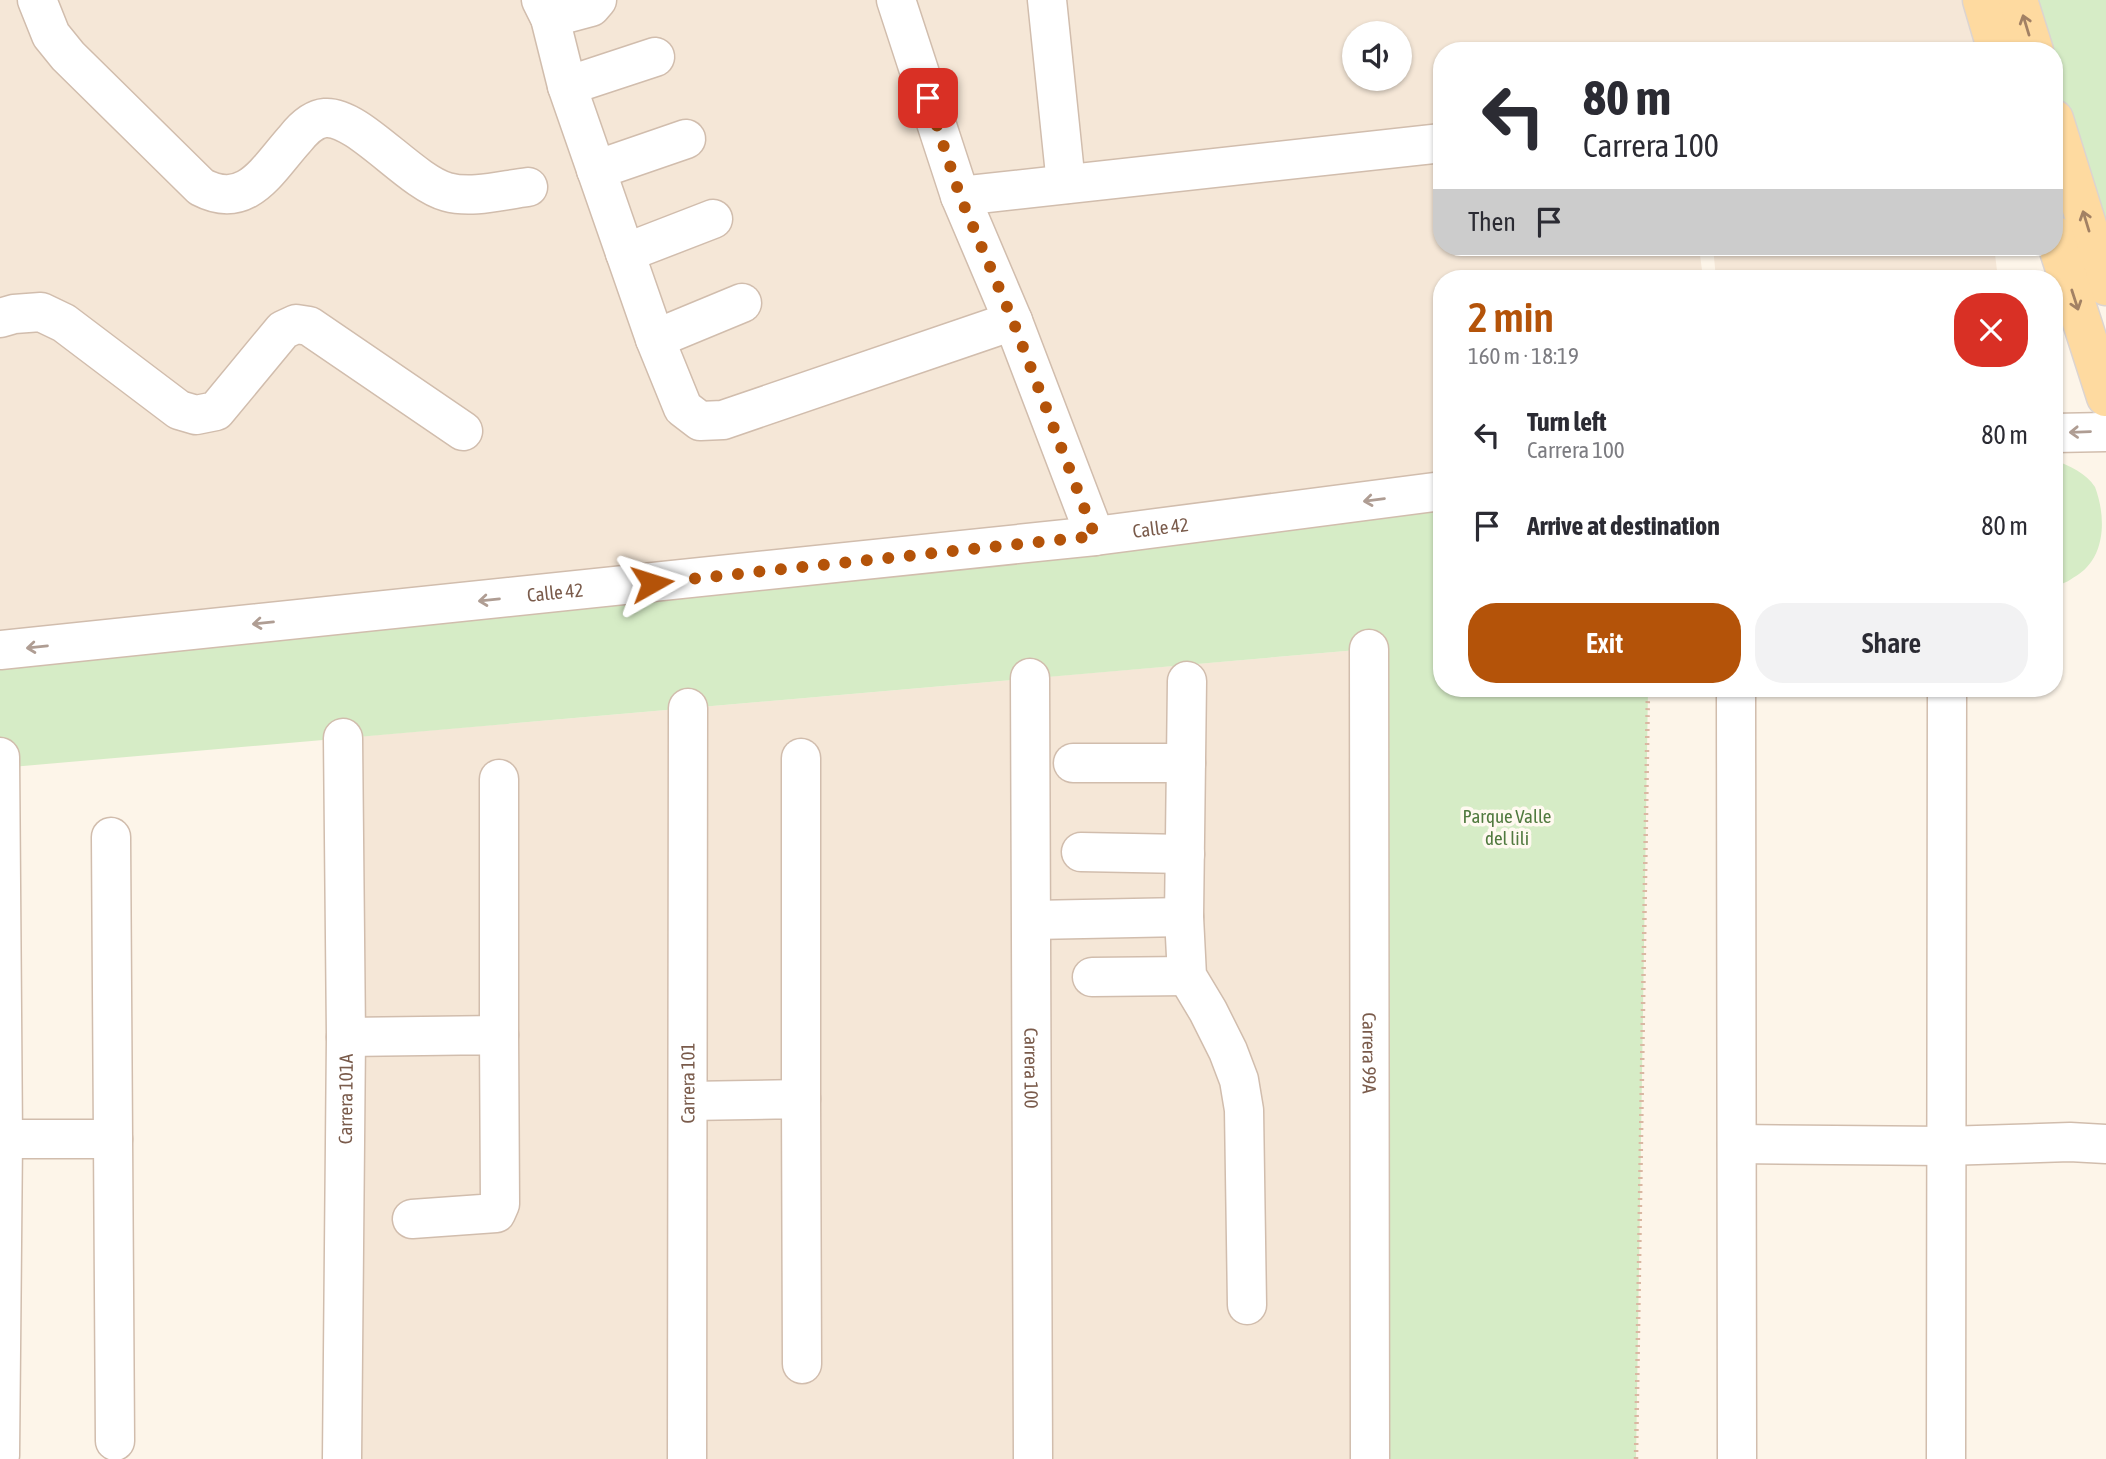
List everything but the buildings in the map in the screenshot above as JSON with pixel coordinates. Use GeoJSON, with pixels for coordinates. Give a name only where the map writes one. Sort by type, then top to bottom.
{"type":"FeatureCollection","features":[{"type":"Feature","properties":{"kind":"main road"},"geometry":{"type":"LineString","coordinates":[[1982,0],[1994,42]]}},
{"type":"Feature","properties":{"kind":"main road"},"geometry":{"type":"LineString","coordinates":[[2018,0],[2031,42]]}},
{"type":"Feature","properties":{"kind":"main road"},"geometry":{"type":"LineString","coordinates":[[2063,148],[2106,286]]}},
{"type":"Feature","properties":{"kind":"main road"},"geometry":{"type":"LineString","coordinates":[[2061,256],[2106,397]]}},
{"type":"Feature","properties":{"kind":"street"},"geometry":{"type":"LineString","coordinates":[[37,0],[51,35],[68,56],[201,187],[217,195],[234,195],[255,184],[306,127],[324,118],[345,121],[429,186],[450,193],[472,194],[528,187]]}},
{"type":"Feature","properties":{"kind":"street"},"geometry":{"type":"LineString","coordinates":[[597,0],[591,7],[546,9],[567,86],[655,339],[683,408],[701,421],[723,420],[1013,321]]}},
{"type":"Feature","properties":{"kind":"street"},"geometry":{"type":"LineString","coordinates":[[896,0],[960,196],[1013,321],[1095,536]]}},
{"type":"Feature","properties":{"kind":"street"},"geometry":{"type":"LineString","coordinates":[[1047,0],[1066,184]]}},
{"type":"Feature","properties":{"kind":"street"},"geometry":{"type":"LineString","coordinates":[[567,86],[655,57]]}},
{"type":"Feature","properties":{"kind":"street"},"geometry":{"type":"LineString","coordinates":[[596,170],[686,139]]}},
{"type":"Feature","properties":{"kind":"street"},"geometry":{"type":"LineString","coordinates":[[960,196],[1433,144]]}},
{"type":"Feature","properties":{"kind":"street"},"geometry":{"type":"LineString","coordinates":[[625,253],[713,219]]}},
{"type":"Feature","properties":{"kind":"street"},"geometry":{"type":"LineString","coordinates":[[655,339],[742,303]]}},
{"type":"Feature","properties":{"kind":"street"},"geometry":{"type":"LineString","coordinates":[[0,318],[41,312],[64,323],[179,410],[196,415],[216,411],[284,330],[296,324],[309,326],[463,431]]}},
{"type":"Feature","properties":{"kind":"street"},"geometry":{"type":"LineString","coordinates":[[2063,433],[2106,432]]}},
{"type":"Feature","properties":{"kind":"street","name":"Calle 42"},"geometry":{"type":"LineString","coordinates":[[0,650],[1095,536],[1433,492]]}},
{"type":"Feature","properties":{"kind":"street","name":"Carrera 99A"},"geometry":{"type":"LineString","coordinates":[[1369,649],[1370,1459]]}},
{"type":"Feature","properties":{"kind":"street","name":"Carrera 100"},"geometry":{"type":"LineString","coordinates":[[1030,678],[1033,1459]]}},
{"type":"Feature","properties":{"kind":"street"},"geometry":{"type":"LineString","coordinates":[[1187,681],[1184,918],[1187,976],[1208,1011],[1240,1080],[1244,1110],[1247,1305]]}},
{"type":"Feature","properties":{"kind":"street"},"geometry":{"type":"LineString","coordinates":[[1736,697],[1737,1459]]}},
{"type":"Feature","properties":{"kind":"street"},"geometry":{"type":"LineString","coordinates":[[1946,1459],[1947,697]]}},
{"type":"Feature","properties":{"kind":"street","name":"Carrera 101"},"geometry":{"type":"LineString","coordinates":[[687,1459],[688,708]]}},
{"type":"Feature","properties":{"kind":"street","name":"Carrera 101A"},"geometry":{"type":"LineString","coordinates":[[342,1459],[346,1037],[343,738]]}},
{"type":"Feature","properties":{"kind":"street"},"geometry":{"type":"LineString","coordinates":[[0,757],[3,1139],[0,1455]]}},
{"type":"Feature","properties":{"kind":"street"},"geometry":{"type":"LineString","coordinates":[[801,758],[802,1364]]}},
{"type":"Feature","properties":{"kind":"street"},"geometry":{"type":"LineString","coordinates":[[1073,763],[1186,763]]}},
{"type":"Feature","properties":{"kind":"street"},"geometry":{"type":"LineString","coordinates":[[412,1219],[496,1213],[500,1204],[499,779]]}},
{"type":"Feature","properties":{"kind":"street"},"geometry":{"type":"LineString","coordinates":[[111,837],[116,1441]]}},
{"type":"Feature","properties":{"kind":"street"},"geometry":{"type":"LineString","coordinates":[[1081,852],[1185,854]]}},
{"type":"Feature","properties":{"kind":"street"},"geometry":{"type":"LineString","coordinates":[[1033,920],[1184,918]]}},
{"type":"Feature","properties":{"kind":"street"},"geometry":{"type":"LineString","coordinates":[[1092,977],[1187,976]]}},
{"type":"Feature","properties":{"kind":"street"},"geometry":{"type":"LineString","coordinates":[[346,1037],[499,1035]]}},
{"type":"Feature","properties":{"kind":"street"},"geometry":{"type":"LineString","coordinates":[[688,1101],[801,1099]]}},
{"type":"Feature","properties":{"kind":"street"},"geometry":{"type":"LineString","coordinates":[[3,1139],[113,1139]]}},
{"type":"Feature","properties":{"kind":"street"},"geometry":{"type":"LineString","coordinates":[[1737,1144],[1945,1146],[2106,1143]]}},
{"type":"Feature","properties":{"kind":"path"},"geometry":{"type":"LineString","coordinates":[[1636,1459],[1648,697]]}},
{"type":"Feature","properties":{"kind":"shaded area"},"geometry":{"type":"Polygon","coordinates":[[[0,0],[1982,0],[1994,42],[1433,42],[1433,256],[1700,256],[1702,270],[1433,270],[1433,492],[0,650],[0,0]]]}},
{"type":"Feature","properties":{"kind":"shaded area"},"geometry":{"type":"Polygon","coordinates":[[[1714,256],[1995,256],[1997,270],[1715,270],[1714,256]]]}},
{"type":"Feature","properties":{"kind":"shaded area"},"geometry":{"type":"Polygon","coordinates":[[[1369,649],[1370,1459],[342,1459],[343,738],[1369,649]]]}},
{"type":"Feature","properties":{"kind":"green space"},"geometry":{"type":"Polygon","coordinates":[[[2018,0],[2106,0],[2106,286],[2063,145],[2063,42],[2031,42],[2018,0]]]}},
{"type":"Feature","properties":{"kind":"green space"},"geometry":{"type":"Polygon","coordinates":[[[2063,464],[2087,478],[2095,487],[2102,522],[2099,546],[2094,556],[2088,566],[2063,583],[2063,464]]]}},
{"type":"Feature","properties":{"kind":"green space","name":"Parque Valle del lili"},"geometry":{"type":"Polygon","coordinates":[[[1433,492],[1433,697],[1648,697],[1636,1459],[1370,1459],[1369,649],[0,768],[0,650],[1433,492]]]}},
{"type":"Feature","properties":{"kind":"route"},"geometry":{"type":"LineString","coordinates":[[652,583],[1095,536],[1013,321],[960,196],[928,98]]}}]}
